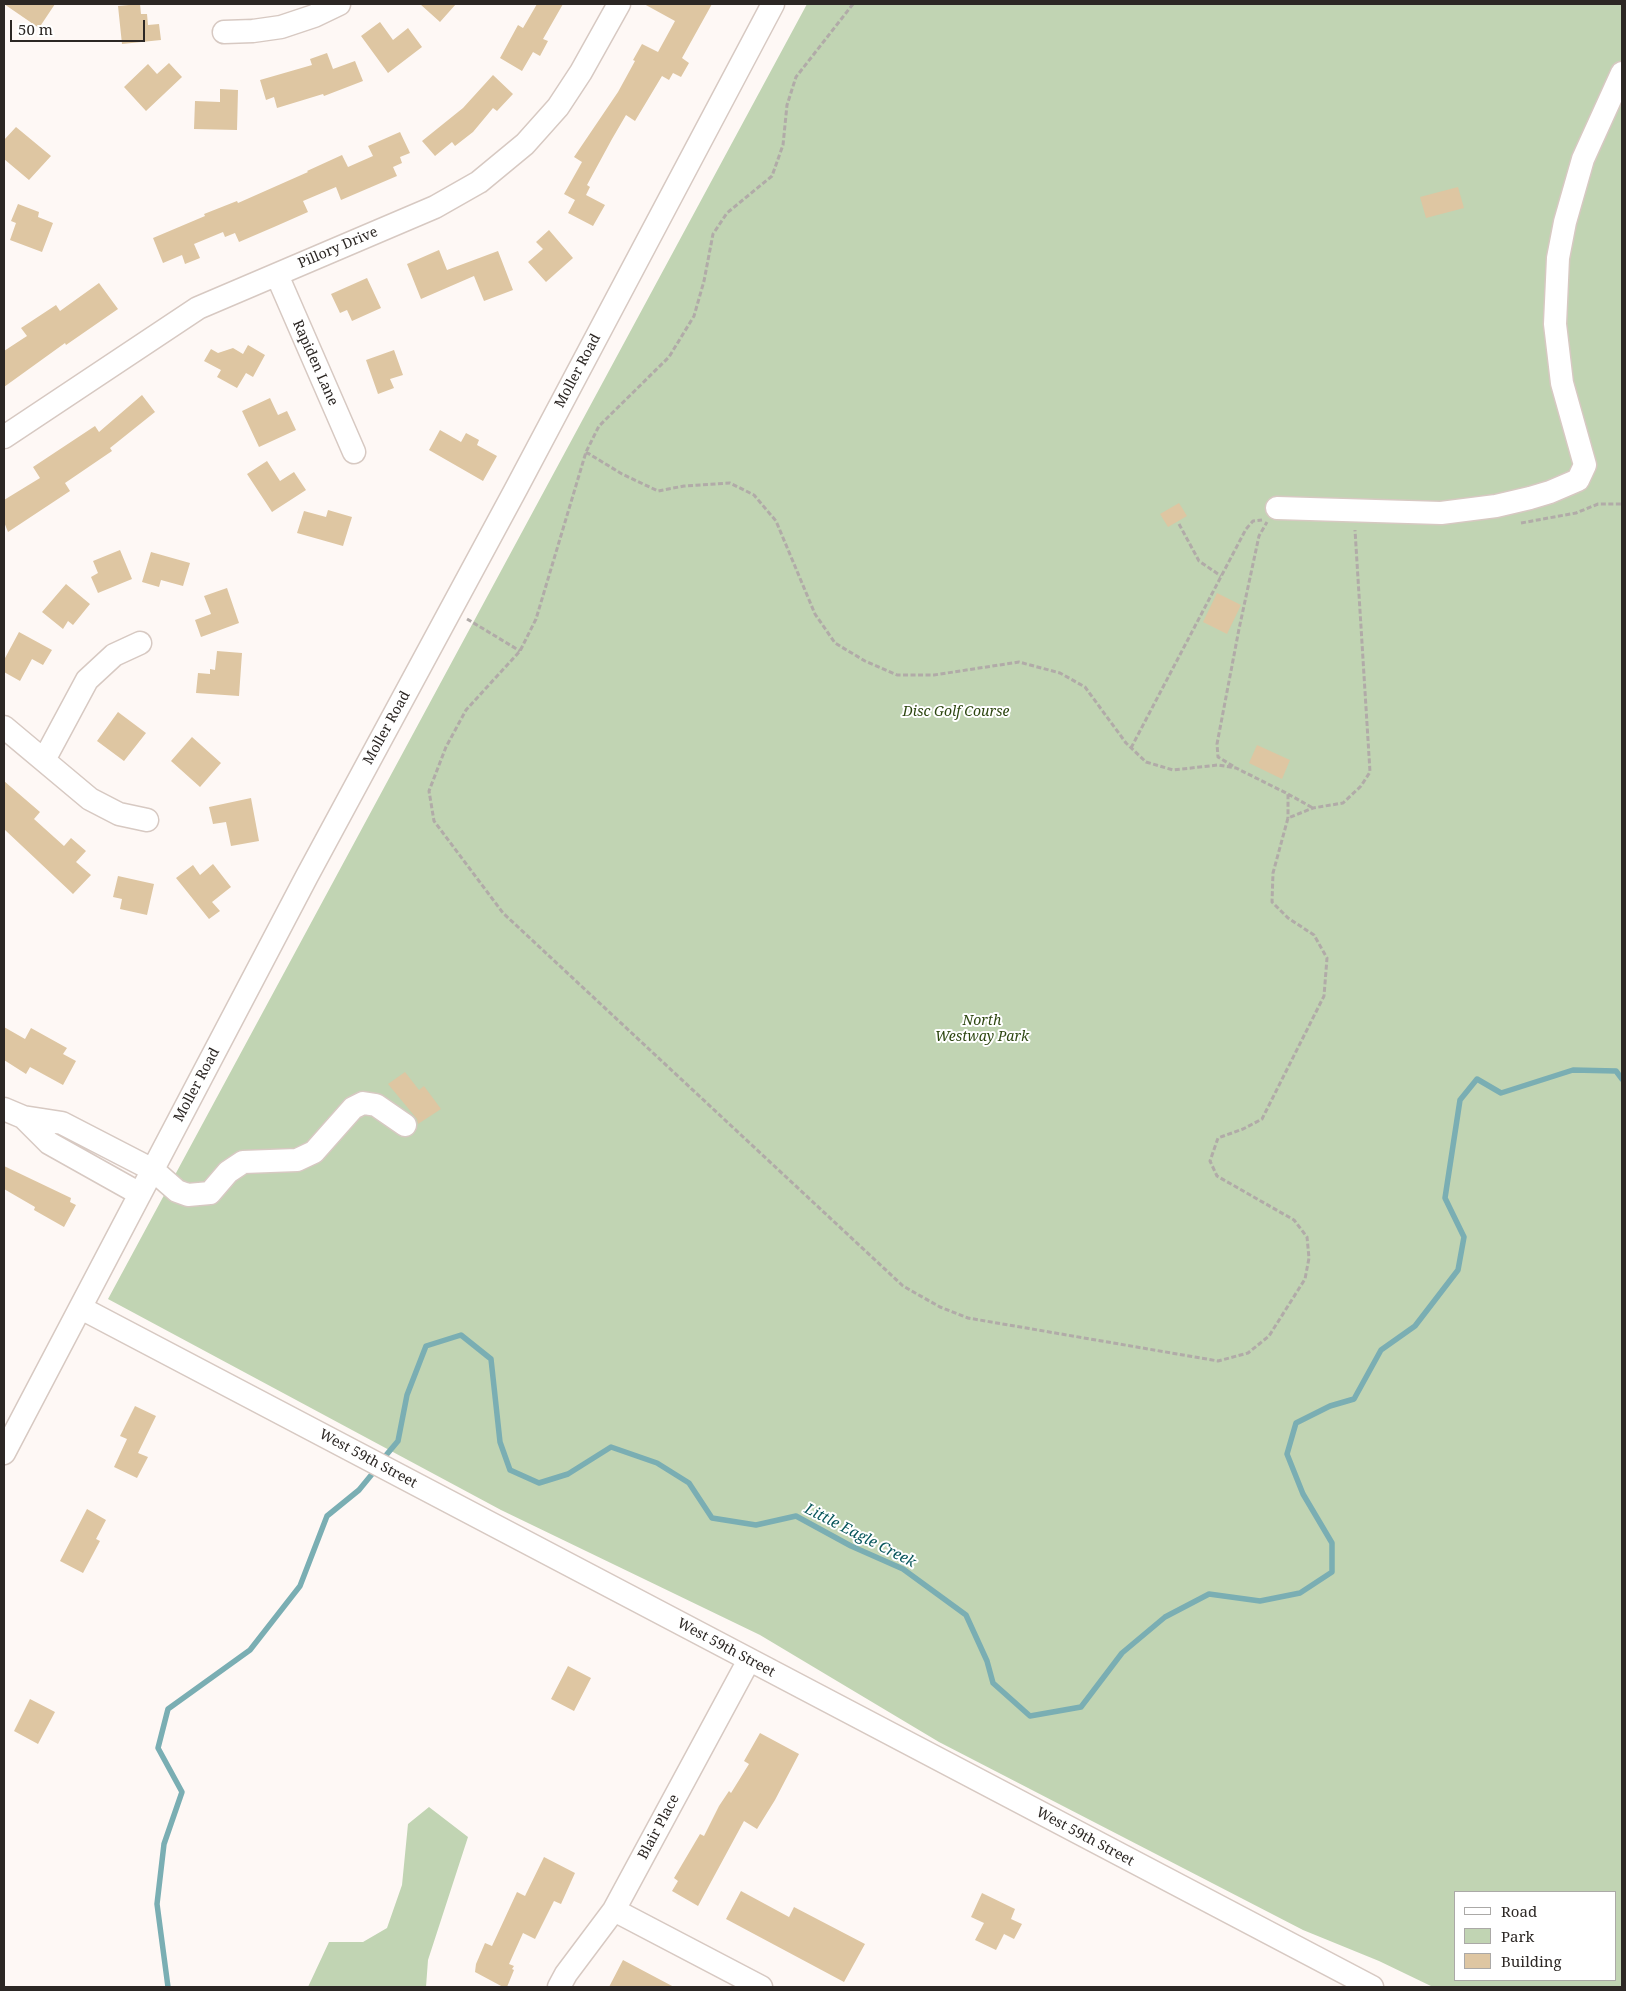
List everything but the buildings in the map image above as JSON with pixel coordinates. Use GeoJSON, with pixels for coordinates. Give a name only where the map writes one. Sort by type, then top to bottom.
{"type":"FeatureCollection","features":[{"type":"Feature","properties":{"kind":"street"},"geometry":{"type":"LineString","coordinates":[[224,32],[253,31],[281,27],[314,16],[339,4]]}},
{"type":"Feature","properties":{"kind":"street","name":"Pillory Drive"},"geometry":{"type":"LineString","coordinates":[[4,437],[198,308],[435,208],[465,191],[499,167],[525,144],[558,107],[577,79],[619,4]]}},
{"type":"Feature","properties":{"kind":"street","name":"Moller Road"},"geometry":{"type":"LineString","coordinates":[[4,1453],[307,876],[451,610],[772,4]]}},
{"type":"Feature","properties":{"kind":"street"},"geometry":{"type":"LineString","coordinates":[[1277,508],[1441,513],[1496,506],[1530,498],[1578,480],[1585,465],[1562,383],[1555,324],[1558,258],[1565,222],[1583,159],[1622,73]]}},
{"type":"Feature","properties":{"kind":"street","name":"Rapiden Lane"},"geometry":{"type":"LineString","coordinates":[[276,275],[354,452]]}},
{"type":"Feature","properties":{"kind":"street"},"geometry":{"type":"LineString","coordinates":[[44,760],[87,680],[114,655],[140,643]]}},
{"type":"Feature","properties":{"kind":"street"},"geometry":{"type":"LineString","coordinates":[[4,727],[90,799],[119,814],[147,820]]}},
{"type":"Feature","properties":{"kind":"street"},"geometry":{"type":"LineString","coordinates":[[13,1113],[62,1123],[153,1170],[177,1190],[188,1195],[210,1193],[228,1172],[243,1162],[297,1160],[314,1152],[352,1108],[363,1103],[376,1105],[405,1125]]}},
{"type":"Feature","properties":{"kind":"street"},"geometry":{"type":"LineString","coordinates":[[13,1113],[49,1143],[140,1194]]}},
{"type":"Feature","properties":{"kind":"street","name":"West 59th Street"},"geometry":{"type":"LineString","coordinates":[[81,1308],[1372,1987]]}},
{"type":"Feature","properties":{"kind":"street","name":"Blair Place"},"geometry":{"type":"LineString","coordinates":[[559,1987],[566,1974],[614,1910],[749,1660]]}},
{"type":"Feature","properties":{"kind":"street"},"geometry":{"type":"LineString","coordinates":[[614,1910],[761,1987]]}},
{"type":"Feature","properties":{"kind":"path"},"geometry":{"type":"LineString","coordinates":[[853,4],[796,77],[787,104],[784,145],[772,176],[727,213],[713,234],[704,281],[694,316],[669,357],[599,426],[586,452],[536,619],[520,651],[466,710],[446,747],[429,792],[434,821],[503,913],[549,958],[903,1286],[940,1308],[968,1318],[1218,1361],[1248,1353],[1269,1336],[1305,1279],[1309,1258],[1307,1237],[1294,1220],[1217,1176],[1210,1161],[1218,1138],[1243,1129],[1262,1118],[1324,996],[1327,958],[1314,935],[1288,918],[1272,902],[1273,873],[1288,818],[1288,794]]}},
{"type":"Feature","properties":{"kind":"path"},"geometry":{"type":"LineString","coordinates":[[586,452],[622,474],[658,491],[684,486],[730,483],[754,495],[776,521],[820,621],[835,643],[865,661],[897,675],[934,675],[1019,662],[1060,673],[1085,687],[1131,748],[1146,762],[1173,770],[1218,765],[1236,768]]}},
{"type":"Feature","properties":{"kind":"path"},"geometry":{"type":"LineString","coordinates":[[1520,523],[1576,514],[1598,504],[1622,504]]}},
{"type":"Feature","properties":{"kind":"path"},"geometry":{"type":"LineString","coordinates":[[1131,748],[1221,576],[1253,521],[1269,518],[1259,536],[1239,629],[1217,744],[1218,757],[1313,808]]}},
{"type":"Feature","properties":{"kind":"path"},"geometry":{"type":"LineString","coordinates":[[1288,818],[1313,808],[1343,803],[1361,786],[1370,772],[1355,522]]}},
{"type":"Feature","properties":{"kind":"path"},"geometry":{"type":"LineString","coordinates":[[1179,524],[1199,561],[1221,576]]}},
{"type":"Feature","properties":{"kind":"path"},"geometry":{"type":"LineString","coordinates":[[451,610],[520,651]]}},
{"type":"Feature","properties":{"kind":"green space","name":"North Westway Park"},"geometry":{"type":"Polygon","coordinates":[[[807,4],[1622,4],[1622,1987],[1433,1987],[1379,1961],[1303,1930],[939,1742],[760,1635],[501,1510],[108,1299],[807,4]]]}},
{"type":"Feature","properties":{"kind":"green space"},"geometry":{"type":"Polygon","coordinates":[[[429,1807],[468,1837],[428,1960],[426,1987],[308,1987],[329,1942],[363,1942],[387,1928],[402,1885],[408,1824],[429,1807]]]}},
{"type":"Feature","properties":{"kind":"waterway","name":"Little Eagle Creek"},"geometry":{"type":"LineString","coordinates":[[382,1460],[398,1441],[407,1395],[426,1346],[461,1335],[491,1359],[500,1442],[510,1470],[539,1483],[568,1474],[611,1447],[657,1463],[689,1483],[712,1518],[756,1525],[796,1516],[851,1546],[903,1569],[966,1615],[987,1661],[993,1683],[1030,1716],[1081,1707],[1122,1653],[1165,1617],[1209,1594],[1260,1601],[1300,1593],[1332,1572],[1332,1543],[1303,1494],[1287,1454],[1296,1423],[1330,1406],[1354,1399],[1381,1350],[1415,1326],[1458,1270],[1464,1237],[1445,1198],[1460,1100],[1477,1079],[1501,1093],[1573,1070],[1616,1071],[1622,1079]]}},
{"type":"Feature","properties":{"kind":"waterway","name":"Little Eagle Creek"},"geometry":{"type":"LineString","coordinates":[[168,1987],[157,1904],[164,1844],[182,1792],[158,1748],[168,1709],[250,1650],[300,1586],[327,1516],[359,1490],[377,1468]]}},
{"type":"Feature","properties":{"kind":"park label","name":"Disc Golf Course"},"geometry":{"type":"Point","coordinates":[956,712]}}]}
